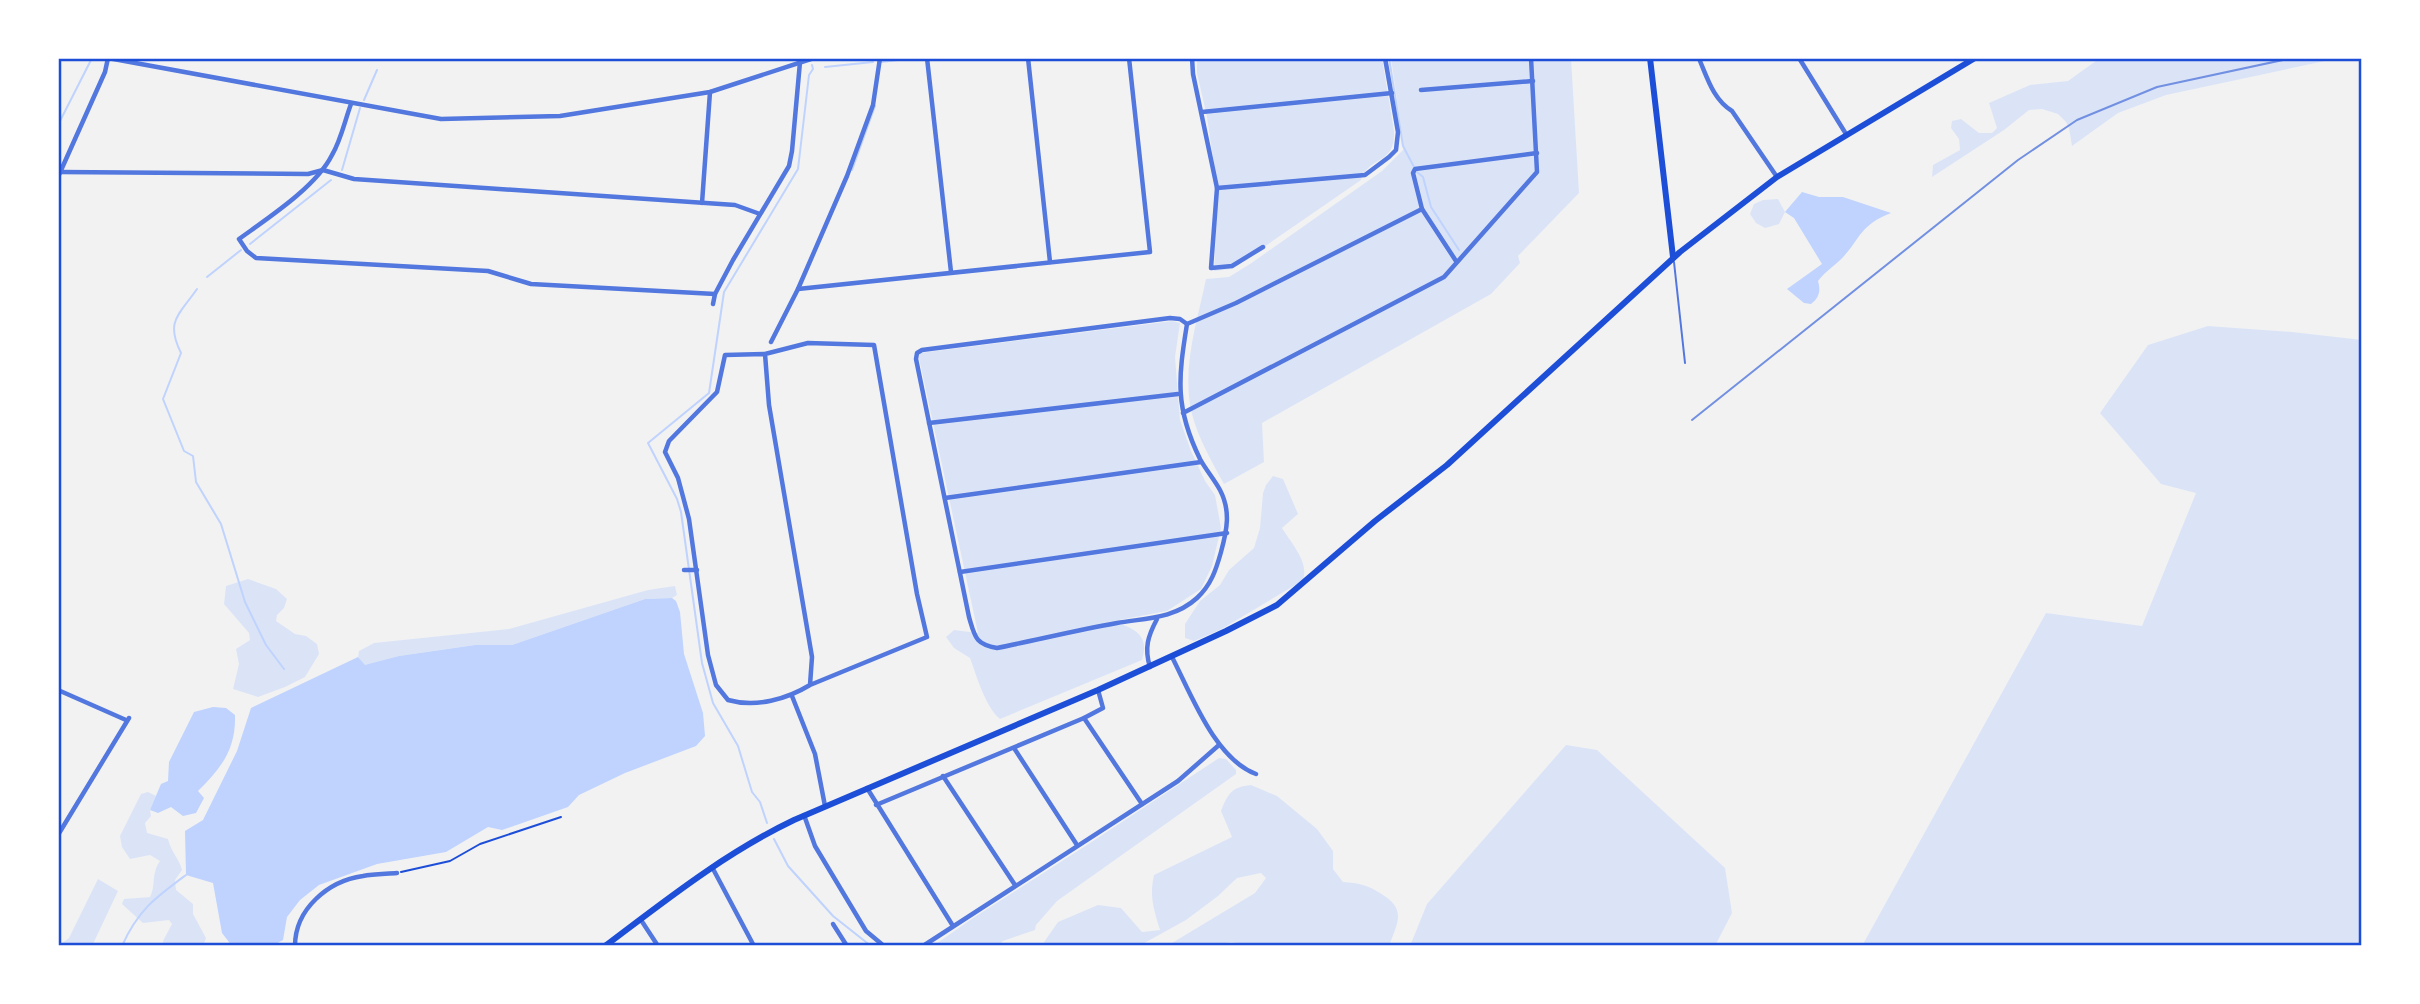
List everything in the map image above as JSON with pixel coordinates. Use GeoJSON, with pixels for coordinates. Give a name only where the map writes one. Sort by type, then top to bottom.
{"type":"FeatureCollection","features":[{"type":"Feature","properties":{"kind":"main road"},"geometry":{"type":"LineString","coordinates":[[1650,58],[1673,257]]}},
{"type":"Feature","properties":{"kind":"main road"},"geometry":{"type":"LineString","coordinates":[[605,946],[753,840],[804,815],[1172,657],[1261,614],[1291,595],[1375,521],[1447,465],[1673,257],[1777,177],[1975,58]]}},
{"type":"Feature","properties":{"kind":"street"},"geometry":{"type":"LineString","coordinates":[[761,214],[735,205],[354,179],[323,170],[308,174],[59,174],[105,72],[108,58],[442,119],[560,116],[710,92],[814,58]]}},
{"type":"Feature","properties":{"kind":"street"},"geometry":{"type":"LineString","coordinates":[[771,342],[847,176],[873,105],[880,58]]}},
{"type":"Feature","properties":{"kind":"street"},"geometry":{"type":"LineString","coordinates":[[927,58],[951,272]]}},
{"type":"Feature","properties":{"kind":"street"},"geometry":{"type":"LineString","coordinates":[[1028,58],[1050,262]]}},
{"type":"Feature","properties":{"kind":"street"},"geometry":{"type":"LineString","coordinates":[[797,289],[1150,252],[1129,58]]}},
{"type":"Feature","properties":{"kind":"street"},"geometry":{"type":"LineString","coordinates":[[1192,58],[1217,188],[1212,268],[1232,266],[1263,247]]}},
{"type":"Feature","properties":{"kind":"street"},"geometry":{"type":"LineString","coordinates":[[1217,188],[1365,175],[1396,150],[1398,132],[1385,58]]}},
{"type":"Feature","properties":{"kind":"street"},"geometry":{"type":"LineString","coordinates":[[1183,413],[1444,277],[1537,172],[1531,58]]}},
{"type":"Feature","properties":{"kind":"street"},"geometry":{"type":"LineString","coordinates":[[1806,58],[1800,59],[1846,134]]}},
{"type":"Feature","properties":{"kind":"street"},"geometry":{"type":"LineString","coordinates":[[1700,61],[1722,105],[1731,111],[1777,177]]}},
{"type":"Feature","properties":{"kind":"street"},"geometry":{"type":"LineString","coordinates":[[713,304],[715,294],[791,158],[800,62]]}},
{"type":"Feature","properties":{"kind":"street"},"geometry":{"type":"LineString","coordinates":[[1421,89],[1533,81]]}},
{"type":"Feature","properties":{"kind":"street"},"geometry":{"type":"LineString","coordinates":[[702,203],[710,92]]}},
{"type":"Feature","properties":{"kind":"street"},"geometry":{"type":"LineString","coordinates":[[1202,112],[1392,93]]}},
{"type":"Feature","properties":{"kind":"street"},"geometry":{"type":"LineString","coordinates":[[351,104],[333,154],[323,170],[279,210],[239,239],[256,258],[488,271],[531,284],[715,294]]}},
{"type":"Feature","properties":{"kind":"street"},"geometry":{"type":"LineString","coordinates":[[1456,261],[1422,209],[1413,173],[1415,169],[1538,153]]}},
{"type":"Feature","properties":{"kind":"street"},"geometry":{"type":"LineString","coordinates":[[1187,324],[1236,303],[1422,209]]}},
{"type":"Feature","properties":{"kind":"street"},"geometry":{"type":"LineString","coordinates":[[1170,318],[1180,319],[1187,324],[1179,394],[1183,413],[1201,462],[1221,491],[1228,514],[1227,533],[1213,578],[1196,599],[1157,618],[1118,622],[997,648],[983,645],[975,636],[960,572],[916,359],[917,353],[922,350],[1170,318]]}},
{"type":"Feature","properties":{"kind":"street"},"geometry":{"type":"LineString","coordinates":[[808,344],[874,345],[916,594],[927,637],[810,685],[792,696],[738,703],[728,701],[716,685],[708,655],[690,519],[678,478],[666,452],[669,441],[717,392],[725,355],[765,354],[808,344]]}},
{"type":"Feature","properties":{"kind":"street"},"geometry":{"type":"LineString","coordinates":[[765,354],[769,405],[812,657],[810,685]]}},
{"type":"Feature","properties":{"kind":"street"},"geometry":{"type":"LineString","coordinates":[[929,423],[1179,394]]}},
{"type":"Feature","properties":{"kind":"street"},"geometry":{"type":"LineString","coordinates":[[945,498],[1201,462]]}},
{"type":"Feature","properties":{"kind":"street"},"geometry":{"type":"LineString","coordinates":[[960,572],[1227,533]]}},
{"type":"Feature","properties":{"kind":"street"},"geometry":{"type":"LineString","coordinates":[[684,570],[696,571]]}},
{"type":"Feature","properties":{"kind":"street"},"geometry":{"type":"LineString","coordinates":[[1150,667],[1147,638],[1157,618]]}},
{"type":"Feature","properties":{"kind":"street"},"geometry":{"type":"LineString","coordinates":[[1172,657],[1219,745],[1236,763],[1256,774]]}},
{"type":"Feature","properties":{"kind":"street"},"geometry":{"type":"LineString","coordinates":[[876,805],[1084,718],[1102,708],[1098,690]]}},
{"type":"Feature","properties":{"kind":"street"},"geometry":{"type":"LineString","coordinates":[[58,691],[128,719],[58,835]]}},
{"type":"Feature","properties":{"kind":"street"},"geometry":{"type":"LineString","coordinates":[[792,696],[815,754],[825,806]]}},
{"type":"Feature","properties":{"kind":"street"},"geometry":{"type":"LineString","coordinates":[[1084,718],[1142,803]]}},
{"type":"Feature","properties":{"kind":"street"},"geometry":{"type":"LineString","coordinates":[[923,946],[1194,769],[1219,745]]}},
{"type":"Feature","properties":{"kind":"street"},"geometry":{"type":"LineString","coordinates":[[1014,748],[1077,845]]}},
{"type":"Feature","properties":{"kind":"street"},"geometry":{"type":"LineString","coordinates":[[943,776],[1015,885]]}},
{"type":"Feature","properties":{"kind":"street"},"geometry":{"type":"LineString","coordinates":[[867,788],[953,926]]}},
{"type":"Feature","properties":{"kind":"street"},"geometry":{"type":"LineString","coordinates":[[804,815],[815,846],[866,931],[884,946]]}},
{"type":"Feature","properties":{"kind":"street"},"geometry":{"type":"LineString","coordinates":[[712,867],[754,946]]}},
{"type":"Feature","properties":{"kind":"street"},"geometry":{"type":"LineString","coordinates":[[295,946],[295,933],[304,913],[315,899],[334,886],[361,876],[397,873]]}},
{"type":"Feature","properties":{"kind":"street"},"geometry":{"type":"LineString","coordinates":[[641,920],[658,946]]}},
{"type":"Feature","properties":{"kind":"street"},"geometry":{"type":"LineString","coordinates":[[833,925],[847,946]]}},
{"type":"Feature","properties":{"kind":"lane"},"geometry":{"type":"LineString","coordinates":[[1673,257],[1685,363]]}},
{"type":"Feature","properties":{"kind":"path"},"geometry":{"type":"LineString","coordinates":[[397,873],[450,861],[480,844],[561,817]]}},
{"type":"Feature","properties":{"kind":"shaded area"},"geometry":{"type":"Polygon","coordinates":[[[1197,58],[1382,58],[1394,131],[1391,149],[1365,172],[1361,180],[1232,269],[1214,271],[1218,192],[1207,117],[1197,73],[1197,58]]]}},
{"type":"Feature","properties":{"kind":"shaded area"},"geometry":{"type":"Polygon","coordinates":[[[1391,58],[1571,58],[1579,193],[1518,256],[1520,263],[1491,294],[1262,423],[1264,462],[1224,484],[1198,432],[1189,397],[1189,363],[1206,279],[1229,277],[1250,264],[1382,171],[1404,149],[1391,58]]]}},
{"type":"Feature","properties":{"kind":"shaded area"},"geometry":{"type":"Polygon","coordinates":[[[2100,58],[2339,58],[2166,95],[2118,113],[2072,146],[2069,128],[2058,114],[2042,109],[2029,110],[2004,130],[1932,177],[1933,165],[1960,150],[1959,139],[1951,128],[1952,121],[1961,119],[1979,133],[1992,133],[1997,128],[1989,103],[2030,85],[2068,81],[2100,58]]]}},
{"type":"Feature","properties":{"kind":"shaded area"},"geometry":{"type":"Polygon","coordinates":[[[1778,199],[1785,212],[1779,224],[1765,228],[1756,223],[1750,214],[1754,204],[1778,199]]]}},
{"type":"Feature","properties":{"kind":"shaded area"},"geometry":{"type":"Polygon","coordinates":[[[1172,321],[1180,323],[1175,357],[1180,420],[1205,481],[1215,495],[1221,528],[1212,566],[1201,589],[1167,611],[1114,621],[1134,630],[1142,638],[1142,660],[1000,719],[986,699],[970,658],[954,648],[946,637],[954,630],[978,633],[920,353],[1172,321]]]}},
{"type":"Feature","properties":{"kind":"shaded area"},"geometry":{"type":"Polygon","coordinates":[[[2208,326],[2362,340],[2362,946],[1862,946],[2046,613],[2142,626],[2196,493],[2161,484],[2100,413],[2148,345],[2208,326]]]}},
{"type":"Feature","properties":{"kind":"shaded area"},"geometry":{"type":"Polygon","coordinates":[[[1273,476],[1283,479],[1298,514],[1282,528],[1302,561],[1302,581],[1220,630],[1194,641],[1185,638],[1185,624],[1200,601],[1220,585],[1229,570],[1254,548],[1260,528],[1263,493],[1273,476]]]}},
{"type":"Feature","properties":{"kind":"shaded area"},"geometry":{"type":"Polygon","coordinates":[[[248,579],[276,589],[287,599],[276,621],[317,644],[319,654],[305,677],[258,697],[233,689],[239,664],[236,649],[250,640],[249,633],[224,604],[226,586],[248,579]]]}},
{"type":"Feature","properties":{"kind":"shaded area"},"geometry":{"type":"Polygon","coordinates":[[[675,586],[677,595],[672,598],[645,599],[512,645],[475,645],[399,656],[365,666],[358,657],[359,651],[374,643],[509,629],[648,590],[675,586]]]}},
{"type":"Feature","properties":{"kind":"shaded area"},"geometry":{"type":"Polygon","coordinates":[[[1566,745],[1597,750],[1725,868],[1732,913],[1715,946],[1410,946],[1427,904],[1566,745]]]}},
{"type":"Feature","properties":{"kind":"shaded area"},"geometry":{"type":"Polygon","coordinates":[[[1219,758],[1226,759],[1236,770],[1236,774],[1057,901],[1036,925],[1035,930],[1003,941],[998,946],[933,946],[973,918],[1219,758]]]}},
{"type":"Feature","properties":{"kind":"shaded area"},"geometry":{"type":"Polygon","coordinates":[[[1251,785],[1277,796],[1317,829],[1333,851],[1333,869],[1343,882],[1371,888],[1389,899],[1398,916],[1389,946],[1259,946],[1231,942],[1209,946],[1167,946],[1255,893],[1266,878],[1261,873],[1237,878],[1186,920],[1139,946],[1049,946],[1044,942],[1058,922],[1098,905],[1121,908],[1142,932],[1160,930],[1152,896],[1154,875],[1232,837],[1221,811],[1232,792],[1239,787],[1251,785]]]}},
{"type":"Feature","properties":{"kind":"shaded area"},"geometry":{"type":"Polygon","coordinates":[[[148,792],[156,796],[150,810],[151,816],[145,823],[147,833],[168,839],[182,870],[175,880],[176,890],[193,904],[193,914],[206,938],[203,946],[164,946],[163,941],[172,924],[169,920],[143,923],[122,904],[124,899],[150,897],[155,870],[160,861],[150,855],[130,859],[122,847],[120,836],[141,794],[148,792]]]}},
{"type":"Feature","properties":{"kind":"shaded area"},"geometry":{"type":"Polygon","coordinates":[[[98,879],[118,891],[92,946],[58,946],[69,938],[98,879]]]}},
{"type":"Feature","properties":{"kind":"water"},"geometry":{"type":"Polygon","coordinates":[[[1802,192],[1819,197],[1843,197],[1891,213],[1871,223],[1845,255],[1820,278],[1819,294],[1811,304],[1804,303],[1787,289],[1822,264],[1794,218],[1785,212],[1802,192]]]}},
{"type":"Feature","properties":{"kind":"water"},"geometry":{"type":"Polygon","coordinates":[[[672,598],[680,612],[684,654],[703,713],[705,736],[696,746],[625,773],[579,795],[568,807],[502,830],[488,827],[446,852],[377,864],[319,885],[300,900],[287,917],[283,940],[272,946],[232,946],[222,933],[213,883],[186,875],[185,831],[203,820],[237,751],[251,708],[358,657],[365,665],[399,656],[475,645],[512,645],[645,599],[672,598]]]}},
{"type":"Feature","properties":{"kind":"water"},"geometry":{"type":"Polygon","coordinates":[[[213,707],[226,708],[235,715],[235,727],[226,758],[198,791],[204,798],[196,813],[183,816],[171,807],[158,813],[150,810],[161,784],[168,781],[169,762],[194,712],[213,707]]]}},
{"type":"Feature","properties":{"kind":"waterway"},"geometry":{"type":"LineString","coordinates":[[58,125],[92,58]]}},
{"type":"Feature","properties":{"kind":"waterway"},"geometry":{"type":"LineString","coordinates":[[881,62],[914,58]]}},
{"type":"Feature","properties":{"kind":"waterway"},"geometry":{"type":"LineString","coordinates":[[1389,58],[1403,146],[1414,167]]}},
{"type":"Feature","properties":{"kind":"waterway"},"geometry":{"type":"LineString","coordinates":[[825,67],[873,62]]}},
{"type":"Feature","properties":{"kind":"waterway"},"geometry":{"type":"LineString","coordinates":[[767,823],[760,802],[752,792],[738,746],[713,703],[702,663],[681,512],[648,443],[709,393],[724,292],[798,169],[812,65]]}},
{"type":"Feature","properties":{"kind":"waterway"},"geometry":{"type":"LineString","coordinates":[[364,100],[377,70]]}},
{"type":"Feature","properties":{"kind":"waterway"},"geometry":{"type":"LineString","coordinates":[[852,170],[875,106]]}},
{"type":"Feature","properties":{"kind":"waterway"},"geometry":{"type":"LineString","coordinates":[[342,170],[360,108]]}},
{"type":"Feature","properties":{"kind":"waterway"},"geometry":{"type":"LineString","coordinates":[[1417,172],[1423,177],[1431,207],[1459,250]]}},
{"type":"Feature","properties":{"kind":"waterway"},"geometry":{"type":"LineString","coordinates":[[250,244],[331,180]]}},
{"type":"Feature","properties":{"kind":"waterway"},"geometry":{"type":"LineString","coordinates":[[207,277],[241,250]]}},
{"type":"Feature","properties":{"kind":"waterway"},"geometry":{"type":"LineString","coordinates":[[197,289],[176,319],[174,333],[181,353],[163,399],[184,451],[193,456],[196,482],[221,524],[245,602],[266,645],[284,669]]}},
{"type":"Feature","properties":{"kind":"waterway"},"geometry":{"type":"LineString","coordinates":[[774,839],[788,866],[833,916],[871,946]]}},
{"type":"Feature","properties":{"kind":"waterway"},"geometry":{"type":"LineString","coordinates":[[122,946],[134,923],[148,906],[186,875]]}},
{"type":"Feature","properties":{"kind":"railway"},"geometry":{"type":"LineString","coordinates":[[1692,420],[2018,160],[2077,120],[2157,87],[2292,58]]}}]}
